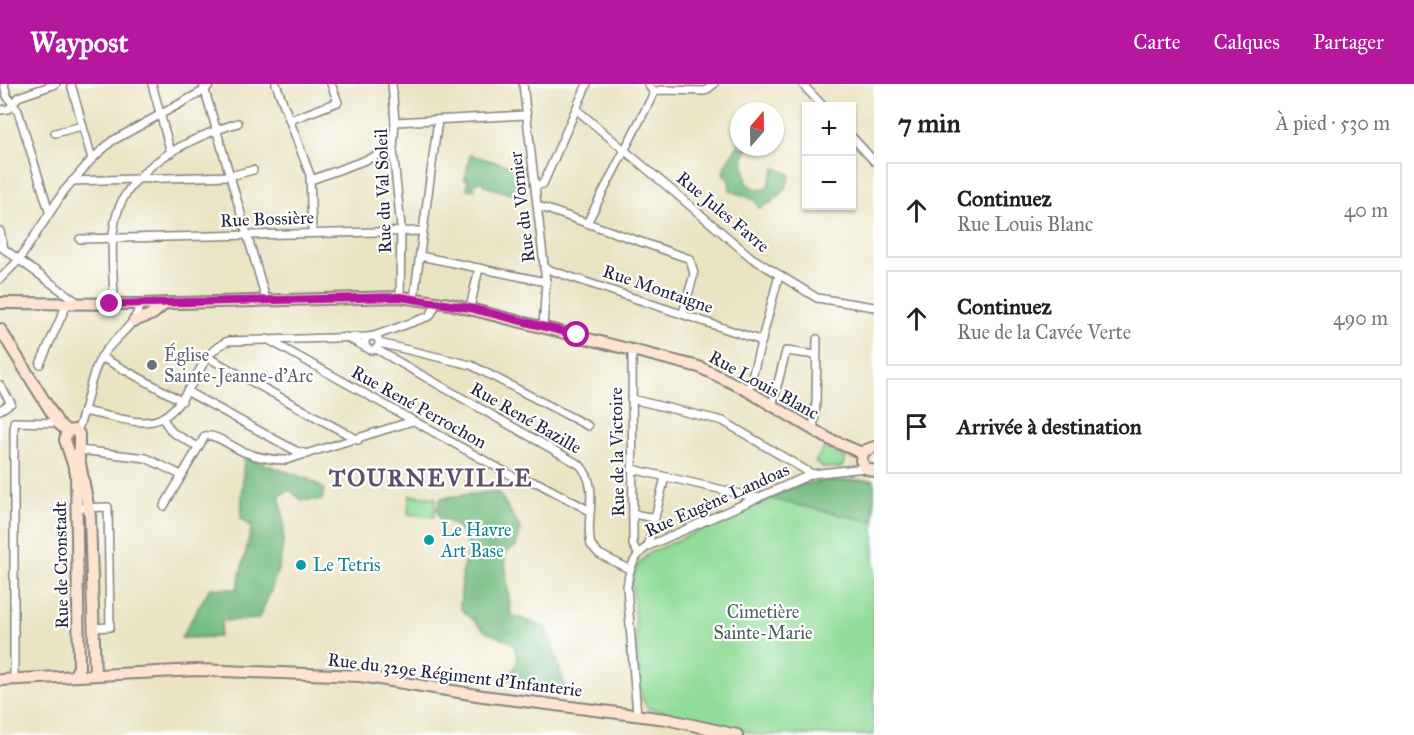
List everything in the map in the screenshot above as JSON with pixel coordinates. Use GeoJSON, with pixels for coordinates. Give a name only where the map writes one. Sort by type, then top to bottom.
{"type":"FeatureCollection","features":[{"type":"Feature","properties":{"kind":"street"},"geometry":{"type":"LineString","coordinates":[[4,84],[7,96],[18,111],[49,211]]}},
{"type":"Feature","properties":{"kind":"street"},"geometry":{"type":"LineString","coordinates":[[0,110],[9,109],[18,97],[56,84]]}},
{"type":"Feature","properties":{"kind":"street"},"geometry":{"type":"LineString","coordinates":[[70,84],[92,159]]}},
{"type":"Feature","properties":{"kind":"street"},"geometry":{"type":"LineString","coordinates":[[152,84],[171,153]]}},
{"type":"Feature","properties":{"kind":"street"},"geometry":{"type":"LineString","coordinates":[[276,84],[311,180],[312,232]]}},
{"type":"Feature","properties":{"kind":"street"},"geometry":{"type":"LineString","coordinates":[[290,120],[338,102],[332,84]]}},
{"type":"Feature","properties":{"kind":"street","name":"Rue du Val Soleil"},"geometry":{"type":"LineString","coordinates":[[392,84],[395,122],[393,150],[401,231],[400,297]]}},
{"type":"Feature","properties":{"kind":"street","name":"Rue du Vornier"},"geometry":{"type":"LineString","coordinates":[[523,84],[546,282],[543,327]]}},
{"type":"Feature","properties":{"kind":"street"},"geometry":{"type":"LineString","coordinates":[[535,186],[543,184],[587,84]]}},
{"type":"Feature","properties":{"kind":"street"},"geometry":{"type":"LineString","coordinates":[[648,84],[654,93]]}},
{"type":"Feature","properties":{"kind":"street"},"geometry":{"type":"LineString","coordinates":[[802,84],[819,102]]}},
{"type":"Feature","properties":{"kind":"street"},"geometry":{"type":"LineString","coordinates":[[587,223],[618,161],[627,151],[654,93],[660,90],[705,91],[713,85]]}},
{"type":"Feature","properties":{"kind":"street"},"geometry":{"type":"LineString","coordinates":[[0,279],[19,260],[49,211],[92,159],[112,141],[161,115],[206,86],[216,130],[266,299]]}},
{"type":"Feature","properties":{"kind":"street","name":"Rue Jules Favre"},"geometry":{"type":"LineString","coordinates":[[577,110],[752,258],[817,298],[874,307]]}},
{"type":"Feature","properties":{"kind":"street"},"geometry":{"type":"LineString","coordinates":[[395,122],[526,115]]}},
{"type":"Feature","properties":{"kind":"street"},"geometry":{"type":"LineString","coordinates":[[414,298],[438,120]]}},
{"type":"Feature","properties":{"kind":"street"},"geometry":{"type":"LineString","coordinates":[[114,304],[113,238],[116,215],[135,179],[171,153],[216,130],[238,123]]}},
{"type":"Feature","properties":{"kind":"street"},"geometry":{"type":"LineString","coordinates":[[56,132],[82,126]]}},
{"type":"Feature","properties":{"kind":"street"},"geometry":{"type":"LineString","coordinates":[[856,141],[874,161]]}},
{"type":"Feature","properties":{"kind":"street"},"geometry":{"type":"LineString","coordinates":[[311,180],[393,150]]}},
{"type":"Feature","properties":{"kind":"street"},"geometry":{"type":"LineString","coordinates":[[72,181],[230,176],[254,170]]}},
{"type":"Feature","properties":{"kind":"street"},"geometry":{"type":"LineString","coordinates":[[538,207],[690,260],[694,274],[683,313]]}},
{"type":"Feature","properties":{"kind":"street"},"geometry":{"type":"LineString","coordinates":[[0,231],[2,247],[79,304]]}},
{"type":"Feature","properties":{"kind":"street","name":"Rue Bossière"},"geometry":{"type":"LineString","coordinates":[[80,238],[422,231]]}},
{"type":"Feature","properties":{"kind":"street"},"geometry":{"type":"LineString","coordinates":[[420,256],[546,282]]}},
{"type":"Feature","properties":{"kind":"street"},"geometry":{"type":"LineString","coordinates":[[470,308],[479,268]]}},
{"type":"Feature","properties":{"kind":"street","name":"Rue Montaigne"},"geometry":{"type":"LineString","coordinates":[[544,268],[762,340]]}},
{"type":"Feature","properties":{"kind":"street"},"geometry":{"type":"LineString","coordinates":[[748,392],[779,275]]}},
{"type":"Feature","properties":{"kind":"street","name":"Rue Louis Blanc"},"geometry":{"type":"LineString","coordinates":[[0,303],[139,304],[400,297],[437,302],[470,308],[699,367],[748,392],[813,431],[862,453]]}},
{"type":"Feature","properties":{"kind":"street"},"geometry":{"type":"LineString","coordinates":[[84,411],[144,422],[163,418],[182,401],[207,357],[215,348],[228,341],[371,336],[431,315],[437,302]]}},
{"type":"Feature","properties":{"kind":"street"},"geometry":{"type":"LineString","coordinates":[[134,321],[153,314],[166,303]]}},
{"type":"Feature","properties":{"kind":"street"},"geometry":{"type":"LineString","coordinates":[[40,364],[67,304]]}},
{"type":"Feature","properties":{"kind":"street"},"geometry":{"type":"LineString","coordinates":[[14,680],[14,422],[58,423],[72,431],[84,411],[92,378],[101,357],[113,341],[134,321],[138,315],[139,304]]}},
{"type":"Feature","properties":{"kind":"street"},"geometry":{"type":"LineString","coordinates":[[0,319],[12,346]]}},
{"type":"Feature","properties":{"kind":"street"},"geometry":{"type":"LineString","coordinates":[[0,329],[58,423]]}},
{"type":"Feature","properties":{"kind":"street"},"geometry":{"type":"LineString","coordinates":[[371,336],[377,346]]}},
{"type":"Feature","properties":{"kind":"street"},"geometry":{"type":"LineString","coordinates":[[365,347],[371,336]]}},
{"type":"Feature","properties":{"kind":"street"},"geometry":{"type":"LineString","coordinates":[[346,337],[369,350],[377,346],[471,365],[588,426]]}},
{"type":"Feature","properties":{"kind":"street","name":"Rue René Perrochon"},"geometry":{"type":"LineString","coordinates":[[267,339],[516,478],[538,483],[590,512]]}},
{"type":"Feature","properties":{"kind":"street"},"geometry":{"type":"LineString","coordinates":[[813,431],[816,404],[817,339]]}},
{"type":"Feature","properties":{"kind":"street","name":"Rue René Bazille"},"geometry":{"type":"LineString","coordinates":[[377,346],[573,460],[590,481],[589,539],[594,550],[629,569]]}},
{"type":"Feature","properties":{"kind":"street","name":"Rue de la Victoire"},"geometry":{"type":"LineString","coordinates":[[632,349],[633,545],[638,554]]}},
{"type":"Feature","properties":{"kind":"street"},"geometry":{"type":"LineString","coordinates":[[772,406],[786,351],[816,355]]}},
{"type":"Feature","properties":{"kind":"street"},"geometry":{"type":"LineString","coordinates":[[101,357],[182,401]]}},
{"type":"Feature","properties":{"kind":"street"},"geometry":{"type":"LineString","coordinates":[[207,357],[358,440]]}},
{"type":"Feature","properties":{"kind":"street"},"geometry":{"type":"LineString","coordinates":[[0,385],[11,404],[0,410]]}},
{"type":"Feature","properties":{"kind":"street"},"geometry":{"type":"LineString","coordinates":[[188,392],[296,451],[309,454]]}},
{"type":"Feature","properties":{"kind":"street"},"geometry":{"type":"LineString","coordinates":[[631,399],[723,421],[812,474]]}},
{"type":"Feature","properties":{"kind":"street"},"geometry":{"type":"LineString","coordinates":[[163,418],[172,432],[198,447]]}},
{"type":"Feature","properties":{"kind":"street"},"geometry":{"type":"LineString","coordinates":[[164,506],[203,438],[208,435],[242,452],[266,458],[292,459],[413,421]]}},
{"type":"Feature","properties":{"kind":"street","name":"Rue de Cronstadt"},"geometry":{"type":"LineString","coordinates":[[72,431],[65,440],[77,452],[89,507],[95,674]]}},
{"type":"Feature","properties":{"kind":"street"},"geometry":{"type":"LineString","coordinates":[[869,470],[861,460],[862,453],[874,447]]}},
{"type":"Feature","properties":{"kind":"street"},"geometry":{"type":"LineString","coordinates":[[77,452],[146,458],[179,474]]}},
{"type":"Feature","properties":{"kind":"street","name":"Rue de Cronstadt"},"geometry":{"type":"LineString","coordinates":[[77,452],[79,677]]}},
{"type":"Feature","properties":{"kind":"street"},"geometry":{"type":"LineString","coordinates":[[632,469],[759,498]]}},
{"type":"Feature","properties":{"kind":"street","name":"Rue Eugène Landoas"},"geometry":{"type":"LineString","coordinates":[[637,715],[627,587],[629,569],[638,554],[648,546],[812,474],[869,470]]}},
{"type":"Feature","properties":{"kind":"street"},"geometry":{"type":"LineString","coordinates":[[648,546],[665,477]]}},
{"type":"Feature","properties":{"kind":"street"},"geometry":{"type":"LineString","coordinates":[[77,508],[108,507],[110,627],[93,628]]}},
{"type":"Feature","properties":{"kind":"street"},"geometry":{"type":"LineString","coordinates":[[633,514],[655,518]]}},
{"type":"Feature","properties":{"kind":"street","name":"Rue du 329e Régiment d'Infanterie"},"geometry":{"type":"LineString","coordinates":[[79,677],[95,674],[197,670],[361,676],[483,696],[637,715],[737,735]]}},
{"type":"Feature","properties":{"kind":"street"},"geometry":{"type":"LineString","coordinates":[[0,688],[107,674]]}},
{"type":"Feature","properties":{"kind":"street"},"geometry":{"type":"LineString","coordinates":[[0,680],[79,677]]}},
{"type":"Feature","properties":{"kind":"green space"},"geometry":{"type":"Polygon","coordinates":[[[470,155],[518,168],[515,195],[485,186],[481,181],[474,183],[475,190],[467,189],[468,179],[465,179],[470,155]]]}},
{"type":"Feature","properties":{"kind":"green space"},"geometry":{"type":"Polygon","coordinates":[[[731,156],[744,156],[747,183],[757,190],[766,189],[776,168],[790,174],[786,186],[779,195],[770,203],[759,208],[755,200],[730,190],[729,180],[723,173],[731,156]]]}},
{"type":"Feature","properties":{"kind":"green space"},"geometry":{"type":"Polygon","coordinates":[[[824,448],[846,458],[841,468],[824,468],[815,462],[824,448]]]}},
{"type":"Feature","properties":{"kind":"green space"},"geometry":{"type":"Polygon","coordinates":[[[244,457],[310,480],[324,489],[322,500],[302,500],[289,490],[279,496],[284,527],[283,543],[277,574],[258,619],[222,621],[219,637],[181,638],[210,588],[237,589],[252,526],[241,519],[244,457]]]}},
{"type":"Feature","properties":{"kind":"green space","name":"Cimetière Sainte-Marie"},"geometry":{"type":"Polygon","coordinates":[[[874,480],[874,735],[760,735],[648,708],[641,697],[632,580],[637,566],[649,553],[794,487],[820,482],[874,480]]]}},
{"type":"Feature","properties":{"kind":"green space"},"geometry":{"type":"Polygon","coordinates":[[[874,480],[874,522],[770,499],[794,487],[807,484],[874,480]]]}},
{"type":"Feature","properties":{"kind":"green space"},"geometry":{"type":"Polygon","coordinates":[[[499,493],[521,530],[516,546],[504,554],[511,615],[547,628],[566,690],[504,678],[514,669],[518,659],[513,643],[485,631],[460,608],[463,566],[469,550],[459,529],[452,523],[440,519],[437,510],[441,498],[499,493]]]}},
{"type":"Feature","properties":{"kind":"green space"},"geometry":{"type":"Polygon","coordinates":[[[410,495],[436,498],[434,517],[408,514],[410,495]]]}},
{"type":"Feature","properties":{"kind":"place","name":"Église Sainte-Jeanne-d'Arc"},"geometry":{"type":"Point","coordinates":[152,365]}},
{"type":"Feature","properties":{"kind":"place","name":"Le Havre Art Base"},"geometry":{"type":"Point","coordinates":[429,540]}},
{"type":"Feature","properties":{"kind":"place","name":"Le Tetris"},"geometry":{"type":"Point","coordinates":[301,565]}},
{"type":"Feature","properties":{"kind":"district","name":"TOURNEVILLE"},"geometry":{"type":"Point","coordinates":[431,478]}},
{"type":"Feature","properties":{"kind":"route"},"geometry":{"type":"LineString","coordinates":[[110,304],[400,297],[470,308],[577,335]]}}]}
